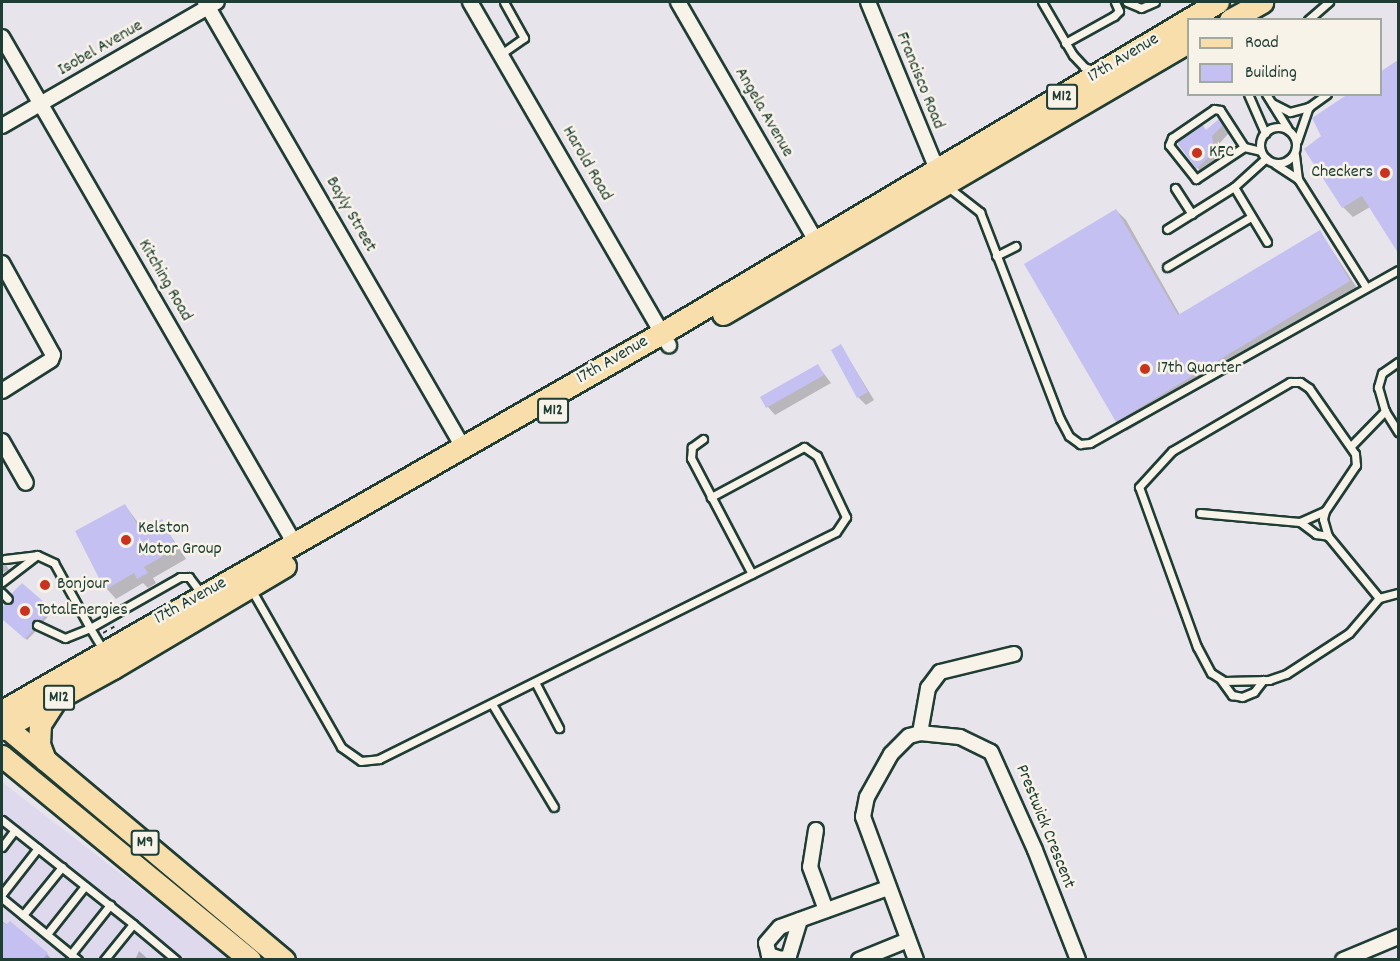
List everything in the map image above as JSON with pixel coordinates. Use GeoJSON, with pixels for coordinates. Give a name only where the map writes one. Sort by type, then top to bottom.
{"type":"FeatureCollection","features":[{"type":"Feature","properties":{"kind":"main road"},"geometry":{"type":"LineString","coordinates":[[1233,18],[1262,2]]}},
{"type":"Feature","properties":{"kind":"main road"},"geometry":{"type":"LineString","coordinates":[[1262,18],[1276,2]]}},
{"type":"Feature","properties":{"kind":"main road","name":"17th Avenue"},"geometry":{"type":"LineString","coordinates":[[1194,18],[1215,6]]}},
{"type":"Feature","properties":{"kind":"main road","name":"17th Avenue"},"geometry":{"type":"LineString","coordinates":[[3,722],[108,659],[666,338],[817,243],[942,179],[1070,91],[1187,22]]}},
{"type":"Feature","properties":{"kind":"main road","name":"M12"},"geometry":{"type":"LineString","coordinates":[[942,179],[1184,48]]}},
{"type":"Feature","properties":{"kind":"main road","name":"17th Avenue"},"geometry":{"type":"LineString","coordinates":[[3,722],[58,698],[108,659],[204,596],[246,580],[295,544],[463,447],[919,201],[942,179]]}},
{"type":"Feature","properties":{"kind":"main road"},"geometry":{"type":"LineString","coordinates":[[45,760],[39,744],[40,724],[58,698]]}},
{"type":"Feature","properties":{"kind":"main road","name":"M9"},"geometry":{"type":"LineString","coordinates":[[3,722],[45,760],[284,960]]}},
{"type":"Feature","properties":{"kind":"main road","name":"M9"},"geometry":{"type":"LineString","coordinates":[[2,756],[250,960]]}},
{"type":"Feature","properties":{"kind":"street","name":"Harold Road"},"geometry":{"type":"LineString","coordinates":[[470,2],[666,338]]}},
{"type":"Feature","properties":{"kind":"street","name":"Angela Avenue"},"geometry":{"type":"LineString","coordinates":[[678,2],[817,243]]}},
{"type":"Feature","properties":{"kind":"street","name":"Francisco Road"},"geometry":{"type":"LineString","coordinates":[[868,2],[942,179]]}},
{"type":"Feature","properties":{"kind":"street","name":"Isobel Avenue"},"geometry":{"type":"LineString","coordinates":[[2,126],[210,3]]}},
{"type":"Feature","properties":{"kind":"street","name":"Bayly Street"},"geometry":{"type":"LineString","coordinates":[[210,3],[463,447]]}},
{"type":"Feature","properties":{"kind":"street"},"geometry":{"type":"LineString","coordinates":[[1215,6],[1230,18]]}},
{"type":"Feature","properties":{"kind":"street","name":"Kitching Road"},"geometry":{"type":"LineString","coordinates":[[2,37],[295,544]]}},
{"type":"Feature","properties":{"kind":"street"},"geometry":{"type":"LineString","coordinates":[[2,263],[53,355],[51,360],[2,391]]}},
{"type":"Feature","properties":{"kind":"street"},"geometry":{"type":"LineString","coordinates":[[2,441],[26,483]]}},
{"type":"Feature","properties":{"kind":"street"},"geometry":{"type":"LineString","coordinates":[[916,960],[865,829],[864,807],[891,754],[909,736],[920,733],[928,688],[940,672],[1014,654]]}},
{"type":"Feature","properties":{"kind":"street","name":"Prestwick Crescent"},"geometry":{"type":"LineString","coordinates":[[920,733],[960,737],[991,753],[1035,850],[1078,960]]}},
{"type":"Feature","properties":{"kind":"street"},"geometry":{"type":"LineString","coordinates":[[816,830],[810,867],[826,910]]}},
{"type":"Feature","properties":{"kind":"street"},"geometry":{"type":"LineString","coordinates":[[800,920],[888,888]]}},
{"type":"Feature","properties":{"kind":"street"},"geometry":{"type":"LineString","coordinates":[[1343,960],[1398,937]]}},
{"type":"Feature","properties":{"kind":"street"},"geometry":{"type":"LineString","coordinates":[[859,960],[908,940]]}},
{"type":"Feature","properties":{"kind":"lane"},"geometry":{"type":"LineString","coordinates":[[501,54],[524,38],[504,2]]}},
{"type":"Feature","properties":{"kind":"lane"},"geometry":{"type":"LineString","coordinates":[[1042,2],[1073,55],[1084,66],[1101,72]]}},
{"type":"Feature","properties":{"kind":"lane"},"geometry":{"type":"LineString","coordinates":[[1065,43],[1114,16],[1119,11],[1115,2]]}},
{"type":"Feature","properties":{"kind":"lane"},"geometry":{"type":"LineString","coordinates":[[1127,2],[1141,8],[1155,2]]}},
{"type":"Feature","properties":{"kind":"lane"},"geometry":{"type":"LineString","coordinates":[[1310,18],[1329,2]]}},
{"type":"Feature","properties":{"kind":"lane"},"geometry":{"type":"LineString","coordinates":[[1070,91],[1077,72],[1073,55]]}},
{"type":"Feature","properties":{"kind":"lane"},"geometry":{"type":"LineString","coordinates":[[1249,96],[1265,132],[1261,151]]}},
{"type":"Feature","properties":{"kind":"lane"},"geometry":{"type":"LineString","coordinates":[[1267,96],[1297,143]]}},
{"type":"Feature","properties":{"kind":"lane"},"geometry":{"type":"LineString","coordinates":[[1272,103],[1290,112],[1309,107],[1324,96]]}},
{"type":"Feature","properties":{"kind":"lane"},"geometry":{"type":"LineString","coordinates":[[1309,107],[1300,125],[1294,155],[1298,179],[1366,287]]}},
{"type":"Feature","properties":{"kind":"lane"},"geometry":{"type":"LineString","coordinates":[[1244,147],[1203,177],[1191,177],[1169,141],[1212,109],[1220,110],[1244,147],[1261,151],[1266,158],[1298,179]]}},
{"type":"Feature","properties":{"kind":"lane"},"geometry":{"type":"LineString","coordinates":[[1265,132],[1276,127],[1288,129]]}},
{"type":"Feature","properties":{"kind":"lane"},"geometry":{"type":"LineString","coordinates":[[1274,163],[1284,163],[1294,155]]}},
{"type":"Feature","properties":{"kind":"lane"},"geometry":{"type":"LineString","coordinates":[[1167,229],[1234,187],[1266,158]]}},
{"type":"Feature","properties":{"kind":"lane"},"geometry":{"type":"LineString","coordinates":[[942,179],[975,205],[1060,419],[1069,436],[1080,444],[1090,443],[1398,270]]}},
{"type":"Feature","properties":{"kind":"lane"},"geometry":{"type":"LineString","coordinates":[[1234,187],[1267,242]]}},
{"type":"Feature","properties":{"kind":"lane"},"geometry":{"type":"LineString","coordinates":[[1175,188],[1192,214]]}},
{"type":"Feature","properties":{"kind":"lane"},"geometry":{"type":"LineString","coordinates":[[1167,267],[1251,217]]}},
{"type":"Feature","properties":{"kind":"lane"},"geometry":{"type":"LineString","coordinates":[[996,256],[1016,246]]}},
{"type":"Feature","properties":{"kind":"lane"},"geometry":{"type":"LineString","coordinates":[[1398,362],[1385,370],[1379,379],[1385,411],[1398,432]]}},
{"type":"Feature","properties":{"kind":"lane"},"geometry":{"type":"LineString","coordinates":[[1200,513],[1299,522],[1325,511],[1356,465],[1351,446],[1309,388],[1295,381],[1172,451],[1142,482],[1139,495],[1197,647],[1211,673],[1221,680],[1232,694],[1242,698],[1254,692],[1263,680]]}},
{"type":"Feature","properties":{"kind":"lane"},"geometry":{"type":"LineString","coordinates":[[1351,446],[1385,411]]}},
{"type":"Feature","properties":{"kind":"lane"},"geometry":{"type":"LineString","coordinates":[[703,440],[690,453],[752,573]]}},
{"type":"Feature","properties":{"kind":"lane"},"geometry":{"type":"LineString","coordinates":[[246,580],[336,739],[352,757],[366,761],[386,756],[836,532],[844,523],[846,509],[817,456],[804,447],[711,497]]}},
{"type":"Feature","properties":{"kind":"lane"},"geometry":{"type":"LineString","coordinates":[[1325,511],[1328,536],[1378,598]]}},
{"type":"Feature","properties":{"kind":"lane"},"geometry":{"type":"LineString","coordinates":[[1299,522],[1316,534],[1328,536]]}},
{"type":"Feature","properties":{"kind":"lane"},"geometry":{"type":"LineString","coordinates":[[5,559],[37,555],[59,569],[108,659]]}},
{"type":"Feature","properties":{"kind":"lane"},"geometry":{"type":"LineString","coordinates":[[2,582],[37,555]]}},
{"type":"Feature","properties":{"kind":"lane"},"geometry":{"type":"LineString","coordinates":[[37,625],[66,638],[90,628],[180,577],[195,583],[204,596]]}},
{"type":"Feature","properties":{"kind":"lane"},"geometry":{"type":"LineString","coordinates":[[1221,680],[1263,680],[1286,674],[1343,638],[1378,598],[1398,594]]}},
{"type":"Feature","properties":{"kind":"lane"},"geometry":{"type":"LineString","coordinates":[[535,682],[559,728]]}},
{"type":"Feature","properties":{"kind":"lane"},"geometry":{"type":"LineString","coordinates":[[492,704],[554,807]]}},
{"type":"Feature","properties":{"kind":"lane"},"geometry":{"type":"LineString","coordinates":[[2,820],[176,960]]}},
{"type":"Feature","properties":{"kind":"lane"},"geometry":{"type":"LineString","coordinates":[[2,847],[15,830]]}},
{"type":"Feature","properties":{"kind":"lane"},"geometry":{"type":"LineString","coordinates":[[38,848],[2,896],[78,960]]}},
{"type":"Feature","properties":{"kind":"lane"},"geometry":{"type":"LineString","coordinates":[[23,915],[62,867]]}},
{"type":"Feature","properties":{"kind":"lane"},"geometry":{"type":"LineString","coordinates":[[46,934],[86,886]]}},
{"type":"Feature","properties":{"kind":"lane"},"geometry":{"type":"LineString","coordinates":[[71,954],[110,905]]}},
{"type":"Feature","properties":{"kind":"lane"},"geometry":{"type":"LineString","coordinates":[[104,960],[133,924]]}},
{"type":"Feature","properties":{"kind":"shaded area"},"geometry":{"type":"Polygon","coordinates":[[[2,782],[231,959],[2,959],[2,782]]]}},
{"type":"Feature","properties":{"kind":"building"},"geometry":{"type":"Polygon","coordinates":[[[1398,60],[1398,253],[1362,196],[1342,208],[1304,149],[1321,136],[1312,118],[1345,96],[1382,96],[1382,71],[1398,60]]]}},
{"type":"Feature","properties":{"kind":"building"},"geometry":{"type":"Polygon","coordinates":[[[1219,119],[1223,125],[1212,136],[1215,151],[1196,169],[1177,142],[1202,124],[1206,130],[1219,119]]]}},
{"type":"Feature","properties":{"kind":"building","name":"17th Quarter"},"geometry":{"type":"Polygon","coordinates":[[[1116,209],[1178,315],[1320,230],[1350,281],[1116,422],[1024,264],[1116,209]]]}},
{"type":"Feature","properties":{"kind":"building"},"geometry":{"type":"Polygon","coordinates":[[[841,344],[868,392],[857,398],[831,350],[841,344]]]}},
{"type":"Feature","properties":{"kind":"building"},"geometry":{"type":"Polygon","coordinates":[[[818,364],[824,375],[766,408],[760,397],[818,364]]]}},
{"type":"Feature","properties":{"kind":"building","name":"Kelston Motor Group"},"geometry":{"type":"Polygon","coordinates":[[[125,504],[141,531],[162,519],[177,548],[144,567],[148,573],[137,579],[134,573],[105,590],[75,531],[125,504]]]}},
{"type":"Feature","properties":{"kind":"building"},"geometry":{"type":"Polygon","coordinates":[[[22,583],[52,609],[41,621],[33,621],[34,629],[25,639],[2,619],[2,606],[12,603],[11,594],[22,583]]]}},
{"type":"Feature","properties":{"kind":"building"},"geometry":{"type":"Polygon","coordinates":[[[2,921],[6,925],[10,921],[48,953],[42,960],[2,960],[2,921]]]}},
{"type":"Feature","properties":{"kind":"place","name":"KFC"},"geometry":{"type":"Point","coordinates":[1197,153]}},
{"type":"Feature","properties":{"kind":"place","name":"Checkers"},"geometry":{"type":"Point","coordinates":[1385,173]}},
{"type":"Feature","properties":{"kind":"place","name":"17th Quarter"},"geometry":{"type":"Point","coordinates":[1145,369]}},
{"type":"Feature","properties":{"kind":"place","name":"Kelston Motor Group"},"geometry":{"type":"Point","coordinates":[126,540]}},
{"type":"Feature","properties":{"kind":"place","name":"Bonjour"},"geometry":{"type":"Point","coordinates":[45,585]}},
{"type":"Feature","properties":{"kind":"place","name":"TotalEnergies"},"geometry":{"type":"Point","coordinates":[25,611]}}]}
